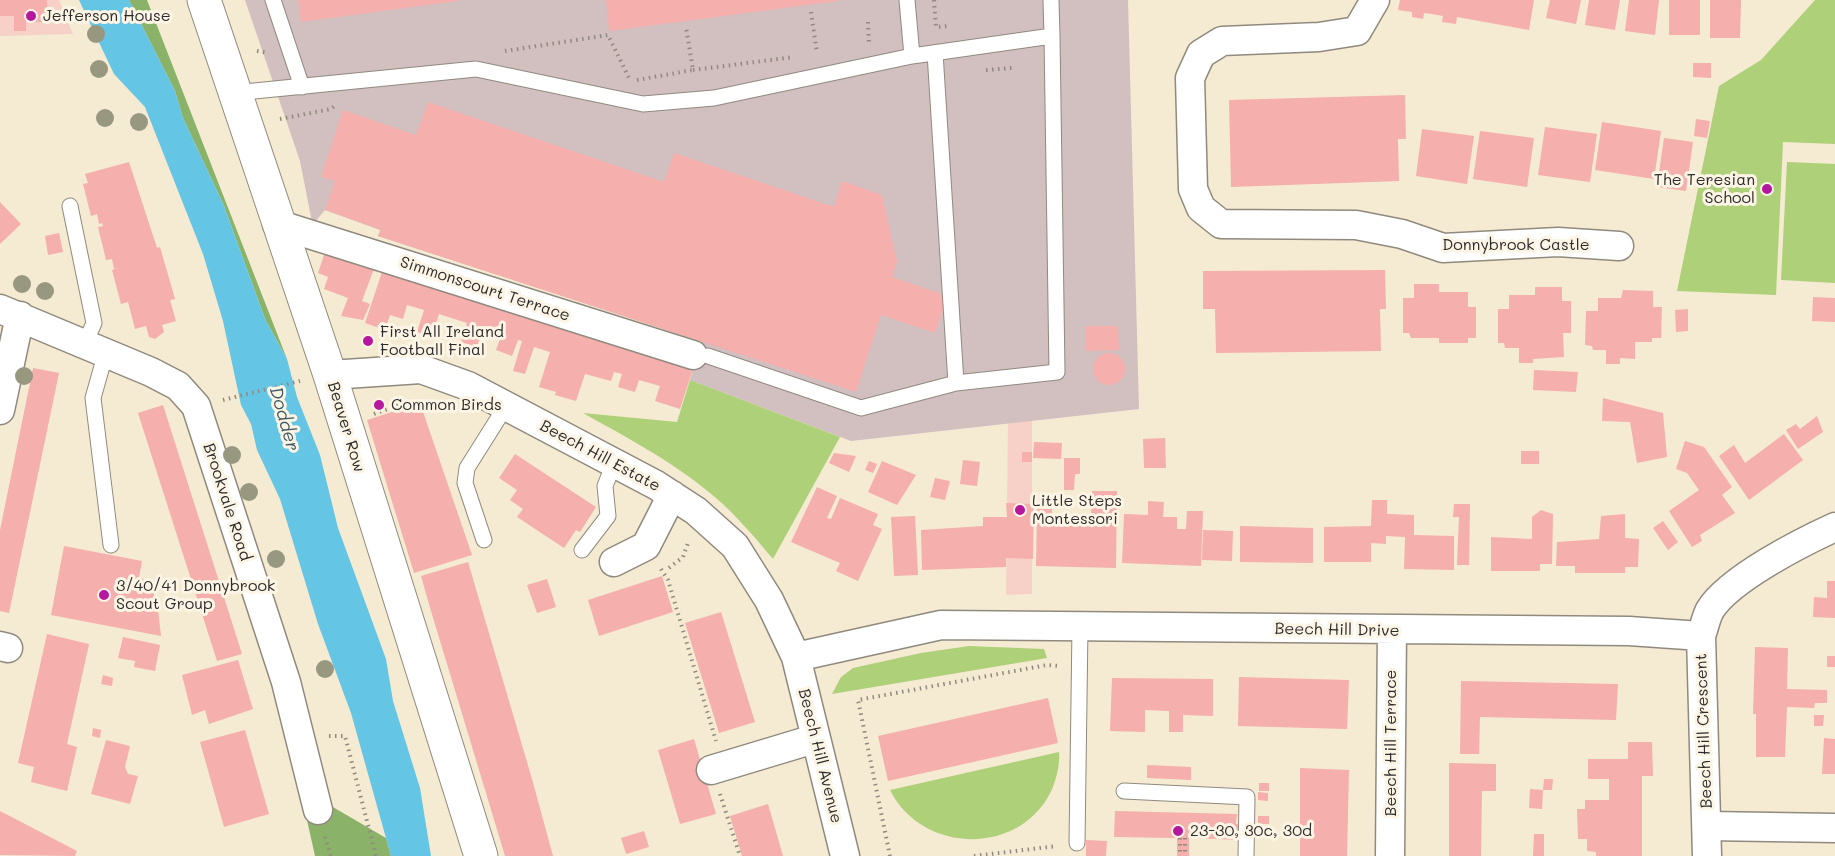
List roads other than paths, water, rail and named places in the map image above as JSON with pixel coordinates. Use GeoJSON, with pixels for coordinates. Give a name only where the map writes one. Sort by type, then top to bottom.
{"type":"FeatureCollection","features":[{"type":"Feature","properties":{"kind":"street","name":"Beaver Row"},"geometry":{"type":"LineString","coordinates":[[204,0],[330,375],[481,856]]}},
{"type":"Feature","properties":{"kind":"street","name":"Donnybrook Castle"},"geometry":{"type":"LineString","coordinates":[[1375,0],[1358,31],[1319,37],[1222,41],[1201,54],[1190,78],[1192,189],[1201,208],[1221,224],[1356,225],[1402,234],[1443,248],[1558,242],[1619,246]]}},
{"type":"Feature","properties":{"kind":"street","name":"Simmonscourt Terrace"},"geometry":{"type":"LineString","coordinates":[[278,224],[700,355]]}},
{"type":"Feature","properties":{"kind":"street","name":"Brookvale Road"},"geometry":{"type":"LineString","coordinates":[[10,313],[95,347],[178,386],[196,406],[286,682],[318,810]]}},
{"type":"Feature","properties":{"kind":"street"},"geometry":{"type":"LineString","coordinates":[[0,410],[10,313]]}},
{"type":"Feature","properties":{"kind":"street","name":"Beech Hill Estate"},"geometry":{"type":"LineString","coordinates":[[330,375],[421,369],[468,386],[672,495],[696,511],[735,546],[769,600],[796,657]]}},
{"type":"Feature","properties":{"kind":"street"},"geometry":{"type":"LineString","coordinates":[[614,562],[646,546],[672,495]]}},
{"type":"Feature","properties":{"kind":"street"},"geometry":{"type":"LineString","coordinates":[[1701,636],[1710,610],[1726,592],[1791,547],[1835,526]]}},
{"type":"Feature","properties":{"kind":"street","name":"Beech Hill Drive"},"geometry":{"type":"LineString","coordinates":[[796,657],[941,625],[1629,631],[1701,636]]}},
{"type":"Feature","properties":{"kind":"street","name":"Beech Hill Terrace"},"geometry":{"type":"LineString","coordinates":[[1390,856],[1392,630]]}},
{"type":"Feature","properties":{"kind":"street","name":"Beech Hill Crescent"},"geometry":{"type":"LineString","coordinates":[[1701,636],[1707,856]]}},
{"type":"Feature","properties":{"kind":"street","name":"Beech Hill Avenue"},"geometry":{"type":"LineString","coordinates":[[796,657],[814,739],[845,856]]}},
{"type":"Feature","properties":{"kind":"street"},"geometry":{"type":"LineString","coordinates":[[711,770],[814,739]]}},
{"type":"Feature","properties":{"kind":"street","name":"Beech Hill Crescent"},"geometry":{"type":"LineString","coordinates":[[1707,826],[1835,828]]}},
{"type":"Feature","properties":{"kind":"lane"},"geometry":{"type":"LineString","coordinates":[[273,0],[302,87]]}},
{"type":"Feature","properties":{"kind":"lane"},"geometry":{"type":"LineString","coordinates":[[907,0],[912,56]]}},
{"type":"Feature","properties":{"kind":"lane"},"geometry":{"type":"LineString","coordinates":[[700,355],[861,408],[956,383],[1057,372],[1050,0]]}},
{"type":"Feature","properties":{"kind":"lane"},"geometry":{"type":"LineString","coordinates":[[234,93],[476,69],[643,104],[714,98],[912,56],[1052,36]]}},
{"type":"Feature","properties":{"kind":"lane"},"geometry":{"type":"LineString","coordinates":[[935,53],[956,383]]}},
{"type":"Feature","properties":{"kind":"lane"},"geometry":{"type":"LineString","coordinates":[[70,206],[94,323],[93,398],[111,545]]}},
{"type":"Feature","properties":{"kind":"lane"},"geometry":{"type":"LineString","coordinates":[[484,540],[465,483],[467,468],[506,406]]}},
{"type":"Feature","properties":{"kind":"lane"},"geometry":{"type":"LineString","coordinates":[[582,550],[608,516],[605,486],[614,463]]}},
{"type":"Feature","properties":{"kind":"lane"},"geometry":{"type":"LineString","coordinates":[[1077,843],[1080,627]]}},
{"type":"Feature","properties":{"kind":"lane"},"geometry":{"type":"LineString","coordinates":[[1124,790],[1247,797],[1246,856]]}},
{"type":"Feature","properties":{"kind":"water","name":"Dodder"},"geometry":{"type":"Polygon","coordinates":[[[79,0],[129,0],[175,91],[183,118],[224,206],[265,319],[287,359],[297,397],[320,455],[338,528],[386,659],[393,701],[420,788],[431,856],[391,856],[351,713],[318,624],[280,499],[257,450],[251,424],[241,405],[223,321],[203,254],[145,107],[114,74],[79,0]]]}},
{"type":"Feature","properties":{"kind":"place","name":"Jefferson House"},"geometry":{"type":"Point","coordinates":[31,16]}},
{"type":"Feature","properties":{"kind":"place","name":"The Teresian School"},"geometry":{"type":"Point","coordinates":[1767,189]}},
{"type":"Feature","properties":{"kind":"place","name":"First All Ireland Football Final"},"geometry":{"type":"Point","coordinates":[368,341]}},
{"type":"Feature","properties":{"kind":"place","name":"Common Birds"},"geometry":{"type":"Point","coordinates":[379,405]}},
{"type":"Feature","properties":{"kind":"place","name":"Little Steps Montessori"},"geometry":{"type":"Point","coordinates":[1020,510]}},
{"type":"Feature","properties":{"kind":"place","name":"3/40/41 Donnybrook Scout Group"},"geometry":{"type":"Point","coordinates":[104,595]}},
{"type":"Feature","properties":{"kind":"place","name":"23-30, 30c, 30d"},"geometry":{"type":"Point","coordinates":[1178,831]}}]}
